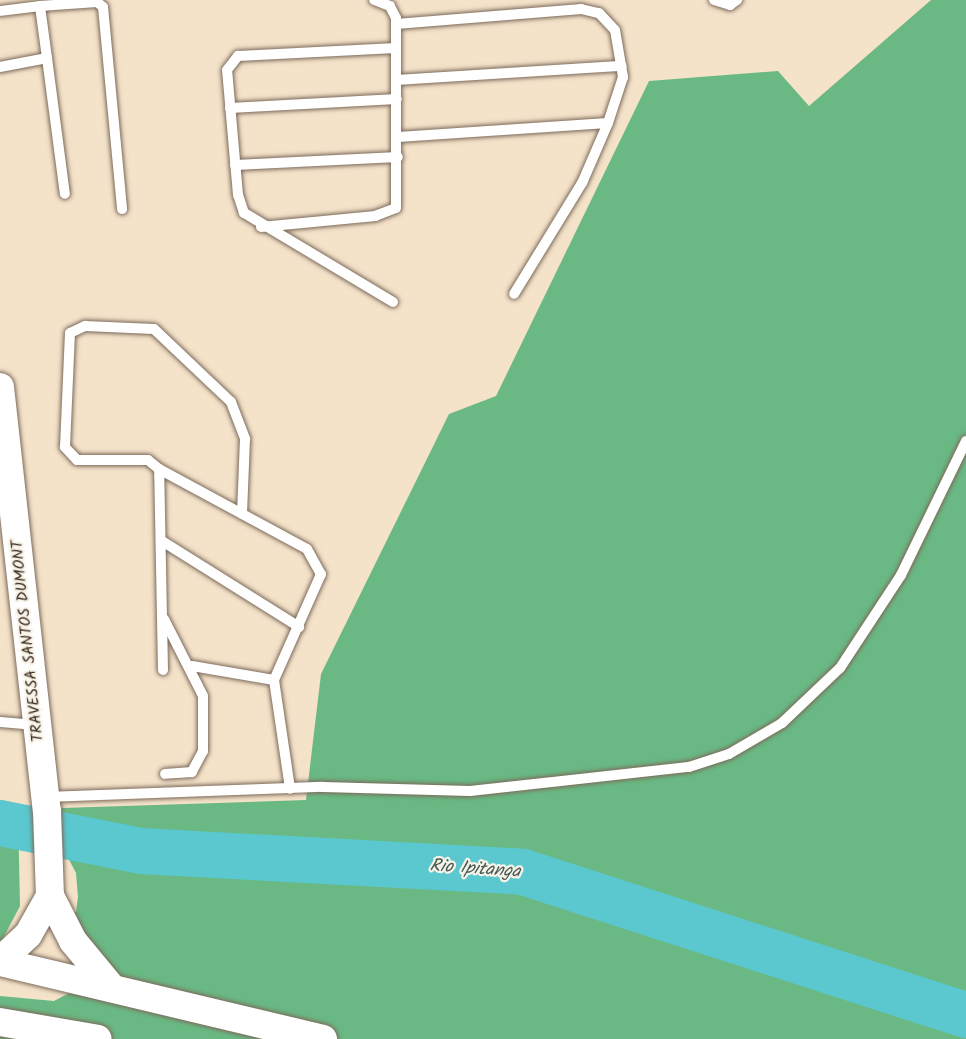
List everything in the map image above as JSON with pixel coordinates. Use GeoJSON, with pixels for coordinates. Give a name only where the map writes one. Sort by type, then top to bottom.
{"type":"FeatureCollection","features":[{"type":"Feature","properties":{"kind":"main road","name":"TRAVESSA SANTOS DUMONT"},"geometry":{"type":"LineString","coordinates":[[0,387],[46,804],[50,888],[73,941],[111,987]]}},
{"type":"Feature","properties":{"kind":"main road"},"geometry":{"type":"LineString","coordinates":[[0,962],[28,935],[50,888]]}},
{"type":"Feature","properties":{"kind":"main road"},"geometry":{"type":"LineString","coordinates":[[0,962],[323,1039]]}},
{"type":"Feature","properties":{"kind":"main road"},"geometry":{"type":"LineString","coordinates":[[0,1022],[98,1039]]}},
{"type":"Feature","properties":{"kind":"lane"},"geometry":{"type":"LineString","coordinates":[[261,227],[392,212],[398,204],[396,24],[390,6],[374,0]]}},
{"type":"Feature","properties":{"kind":"lane"},"geometry":{"type":"LineString","coordinates":[[714,0],[730,5],[737,0]]}},
{"type":"Feature","properties":{"kind":"lane"},"geometry":{"type":"LineString","coordinates":[[0,11],[97,2],[103,7],[122,209]]}},
{"type":"Feature","properties":{"kind":"lane"},"geometry":{"type":"LineString","coordinates":[[40,6],[65,194]]}},
{"type":"Feature","properties":{"kind":"lane"},"geometry":{"type":"LineString","coordinates":[[396,24],[581,9],[608,18],[622,66],[608,123],[582,183],[514,294]]}},
{"type":"Feature","properties":{"kind":"lane"},"geometry":{"type":"LineString","coordinates":[[393,302],[261,227],[244,213],[235,165],[227,70],[238,56],[396,48]]}},
{"type":"Feature","properties":{"kind":"lane"},"geometry":{"type":"LineString","coordinates":[[0,67],[47,58]]}},
{"type":"Feature","properties":{"kind":"lane"},"geometry":{"type":"LineString","coordinates":[[397,80],[622,66]]}},
{"type":"Feature","properties":{"kind":"lane"},"geometry":{"type":"LineString","coordinates":[[230,108],[397,99]]}},
{"type":"Feature","properties":{"kind":"lane"},"geometry":{"type":"LineString","coordinates":[[398,137],[608,123]]}},
{"type":"Feature","properties":{"kind":"lane"},"geometry":{"type":"LineString","coordinates":[[235,165],[398,157]]}},
{"type":"Feature","properties":{"kind":"lane"},"geometry":{"type":"LineString","coordinates":[[242,514],[245,439],[231,402],[154,329],[79,327],[68,337],[64,447],[77,460],[148,460],[159,469],[242,514],[307,549],[319,565],[321,574],[274,680],[290,789]]}},
{"type":"Feature","properties":{"kind":"lane"},"geometry":{"type":"LineString","coordinates":[[46,804],[290,789],[470,791],[689,767],[729,754],[782,723],[840,668],[901,575],[966,441]]}},
{"type":"Feature","properties":{"kind":"lane"},"geometry":{"type":"LineString","coordinates":[[159,469],[163,670]]}},
{"type":"Feature","properties":{"kind":"lane"},"geometry":{"type":"LineString","coordinates":[[162,541],[299,627]]}},
{"type":"Feature","properties":{"kind":"lane"},"geometry":{"type":"LineString","coordinates":[[163,617],[192,666],[203,696],[203,759],[192,772],[165,774]]}},
{"type":"Feature","properties":{"kind":"lane"},"geometry":{"type":"LineString","coordinates":[[192,666],[274,680]]}},
{"type":"Feature","properties":{"kind":"lane"},"geometry":{"type":"LineString","coordinates":[[0,722],[38,725]]}},
{"type":"Feature","properties":{"kind":"green space"},"geometry":{"type":"Polygon","coordinates":[[[931,0],[966,0],[966,1039],[0,1039],[0,996],[54,1001],[77,989],[81,968],[64,916],[76,912],[78,897],[76,873],[63,848],[62,808],[306,800],[321,674],[449,414],[496,396],[649,81],[778,71],[809,106],[931,0]]]}},
{"type":"Feature","properties":{"kind":"green space"},"geometry":{"type":"Polygon","coordinates":[[[0,800],[11,802],[18,815],[20,906],[0,944],[0,800]]]}},
{"type":"Feature","properties":{"kind":"waterway","name":"Rio Ipitanga"},"geometry":{"type":"LineString","coordinates":[[0,823],[141,851],[523,872],[966,1015]]}}]}
